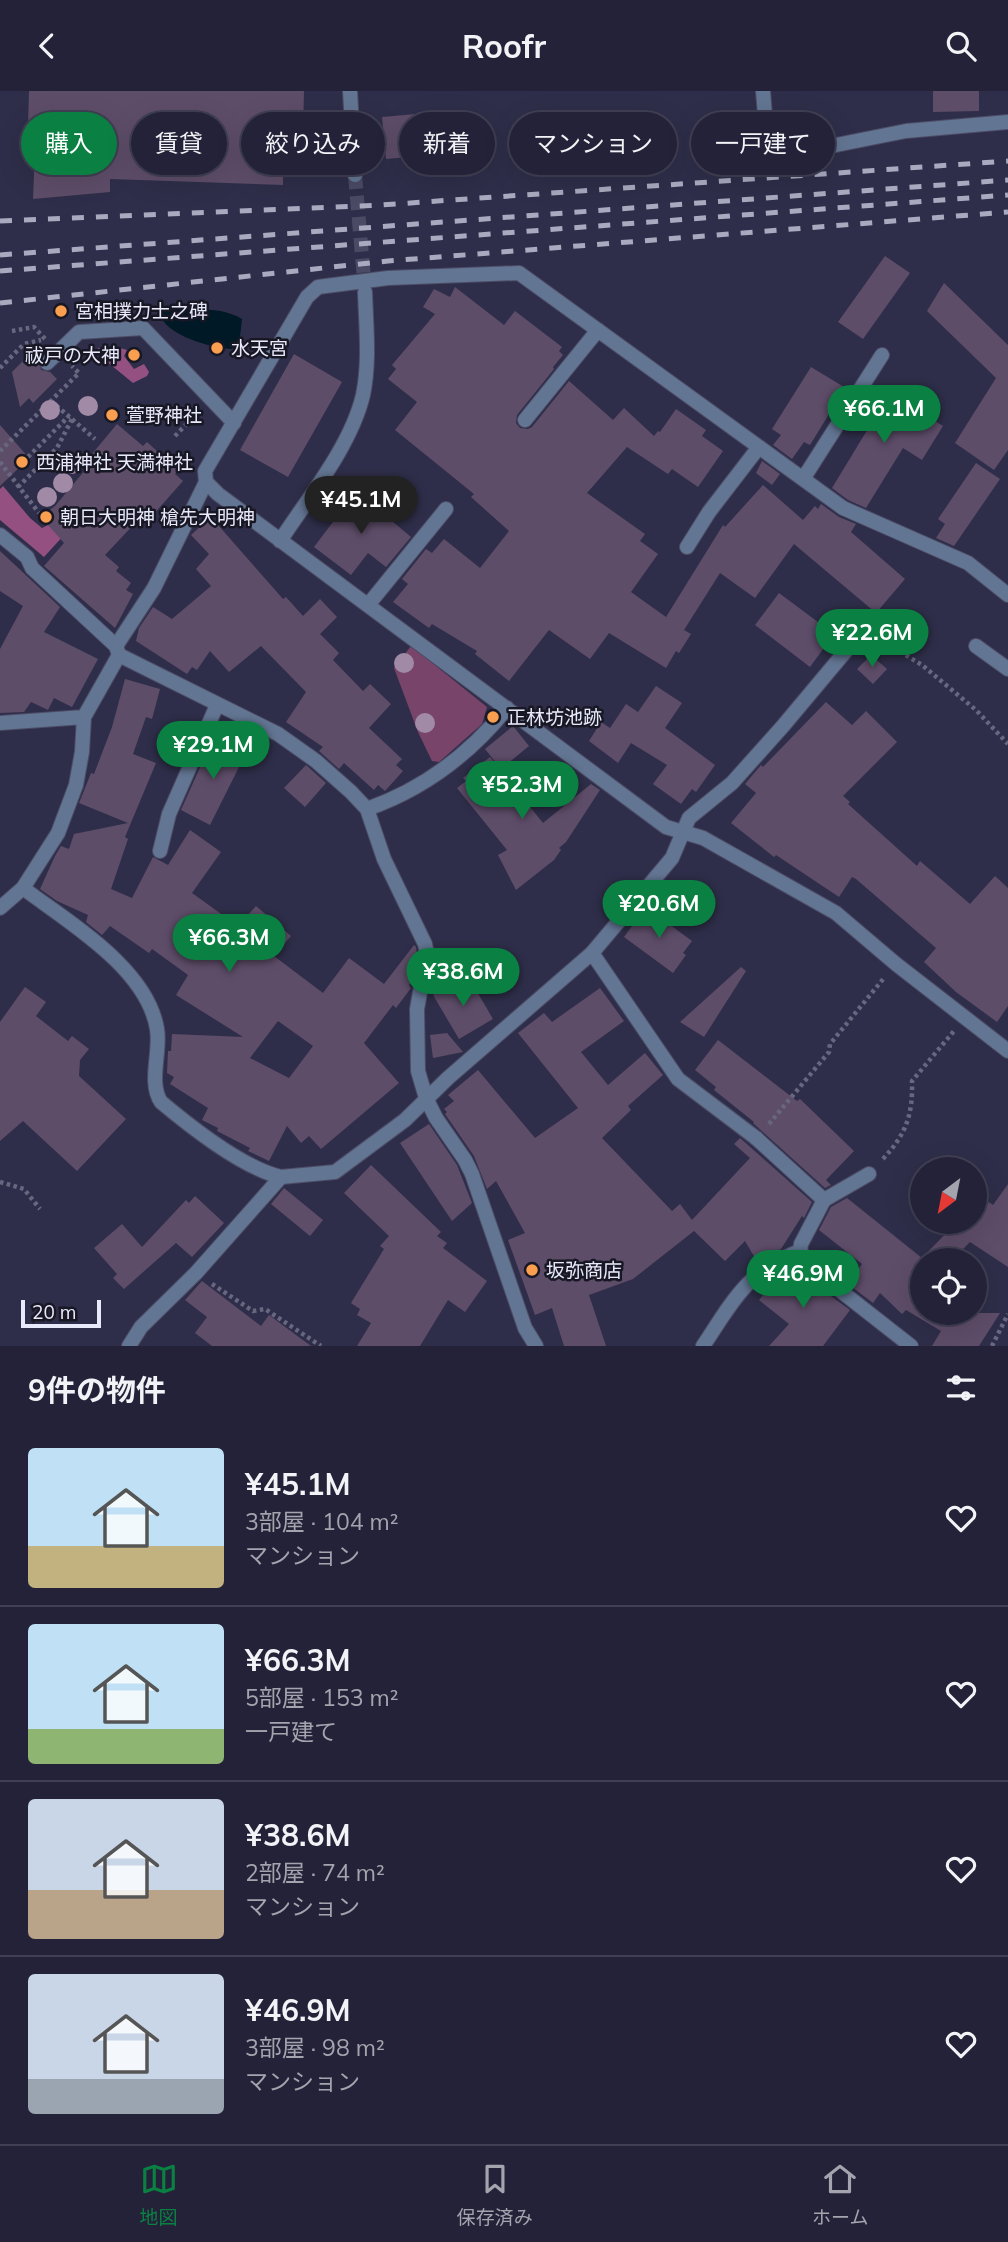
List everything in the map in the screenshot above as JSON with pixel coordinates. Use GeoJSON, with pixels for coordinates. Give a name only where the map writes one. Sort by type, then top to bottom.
{"type":"FeatureCollection","features":[{"type":"Feature","properties":{"kind":"street"},"geometry":{"type":"LineString","coordinates":[[350,91],[351,112]]}},
{"type":"Feature","properties":{"kind":"street"},"geometry":{"type":"LineString","coordinates":[[762,91],[767,140],[777,148],[836,145],[906,131],[1008,122]]}},
{"type":"Feature","properties":{"kind":"street"},"geometry":{"type":"LineString","coordinates":[[0,908],[23,888],[50,848],[71,801],[80,769],[84,717],[118,650],[154,589],[206,482],[205,471],[307,297],[318,287],[388,278],[519,273],[844,508],[968,563],[1008,595]]}},
{"type":"Feature","properties":{"kind":"street"},"geometry":{"type":"LineString","coordinates":[[280,541],[345,440],[355,418],[366,372],[365,292]]}},
{"type":"Feature","properties":{"kind":"street"},"geometry":{"type":"LineString","coordinates":[[47,363],[79,332],[143,328],[233,423]]}},
{"type":"Feature","properties":{"kind":"street"},"geometry":{"type":"LineString","coordinates":[[525,420],[598,330]]}},
{"type":"Feature","properties":{"kind":"street"},"geometry":{"type":"LineString","coordinates":[[803,479],[881,355]]}},
{"type":"Feature","properties":{"kind":"street"},"geometry":{"type":"LineString","coordinates":[[687,547],[709,512],[758,447]]}},
{"type":"Feature","properties":{"kind":"street"},"geometry":{"type":"LineString","coordinates":[[206,482],[280,541],[666,827],[703,838],[836,913],[896,964],[1008,1051]]}},
{"type":"Feature","properties":{"kind":"street"},"geometry":{"type":"LineString","coordinates":[[368,605],[446,509]]}},
{"type":"Feature","properties":{"kind":"street"},"geometry":{"type":"LineString","coordinates":[[0,535],[27,557],[32,568],[118,650],[217,705],[258,723],[297,747],[334,776],[367,809],[384,859],[425,944],[427,954],[417,1009],[417,1038],[418,1071],[426,1098],[472,1174],[525,1328],[536,1346]]}},
{"type":"Feature","properties":{"kind":"street"},"geometry":{"type":"LineString","coordinates":[[23,888],[103,950],[138,984],[151,1007],[158,1032],[156,1089],[161,1103],[241,1160],[264,1172],[281,1177],[335,1172],[405,1120],[559,979],[592,953],[672,858],[689,818],[732,783],[850,646],[871,636]]}},
{"type":"Feature","properties":{"kind":"street"},"geometry":{"type":"LineString","coordinates":[[976,646],[1008,669]]}},
{"type":"Feature","properties":{"kind":"street"},"geometry":{"type":"LineString","coordinates":[[160,851],[169,814],[217,705]]}},
{"type":"Feature","properties":{"kind":"street"},"geometry":{"type":"LineString","coordinates":[[367,809],[407,792],[445,769],[478,741],[507,708]]}},
{"type":"Feature","properties":{"kind":"street"},"geometry":{"type":"LineString","coordinates":[[0,723],[84,717]]}},
{"type":"Feature","properties":{"kind":"street"},"geometry":{"type":"LineString","coordinates":[[592,953],[678,1079],[756,1138],[824,1200]]}},
{"type":"Feature","properties":{"kind":"street"},"geometry":{"type":"LineString","coordinates":[[703,1346],[747,1283],[774,1262],[800,1251],[805,1235],[824,1200],[869,1174]]}},
{"type":"Feature","properties":{"kind":"street"},"geometry":{"type":"LineString","coordinates":[[130,1346],[141,1328],[196,1273],[281,1177]]}},
{"type":"Feature","properties":{"kind":"street"},"geometry":{"type":"LineString","coordinates":[[800,1251],[819,1274],[911,1346]]}},
{"type":"Feature","properties":{"kind":"path"},"geometry":{"type":"LineString","coordinates":[[0,451],[79,373],[34,327],[12,331]]}},
{"type":"Feature","properties":{"kind":"path"},"geometry":{"type":"LineString","coordinates":[[0,368],[24,344],[45,339]]}},
{"type":"Feature","properties":{"kind":"path"},"geometry":{"type":"LineString","coordinates":[[175,436],[211,399]]}},
{"type":"Feature","properties":{"kind":"path"},"geometry":{"type":"LineString","coordinates":[[51,401],[96,439]]}},
{"type":"Feature","properties":{"kind":"path"},"geometry":{"type":"LineString","coordinates":[[28,457],[70,418]]}},
{"type":"Feature","properties":{"kind":"path"},"geometry":{"type":"LineString","coordinates":[[18,487],[57,448],[70,418]]}},
{"type":"Feature","properties":{"kind":"path"},"geometry":{"type":"LineString","coordinates":[[0,462],[39,513]]}},
{"type":"Feature","properties":{"kind":"path"},"geometry":{"type":"LineString","coordinates":[[871,636],[879,638],[922,665],[976,710],[1008,744]]}},
{"type":"Feature","properties":{"kind":"path"},"geometry":{"type":"LineString","coordinates":[[756,1138],[829,1052],[830,1044],[896,964]]}},
{"type":"Feature","properties":{"kind":"path"},"geometry":{"type":"LineString","coordinates":[[869,1174],[899,1141],[912,1106],[912,1081],[966,1017]]}},
{"type":"Feature","properties":{"kind":"path"},"geometry":{"type":"LineString","coordinates":[[0,1182],[24,1189],[40,1209]]}},
{"type":"Feature","properties":{"kind":"path"},"geometry":{"type":"LineString","coordinates":[[196,1273],[253,1311],[265,1309],[321,1346]]}},
{"type":"Feature","properties":{"kind":"path"},"geometry":{"type":"LineString","coordinates":[[992,1346],[1008,1314]]}},
{"type":"Feature","properties":{"kind":"shaded area"},"geometry":{"type":"Polygon","coordinates":[[[98,348],[127,350],[124,356],[134,369],[144,364],[149,372],[147,376],[133,383],[100,356],[98,348]]]}},
{"type":"Feature","properties":{"kind":"shaded area"},"geometry":{"type":"Polygon","coordinates":[[[3,486],[42,528],[48,525],[65,534],[44,557],[0,520],[0,489],[3,486]]]}},
{"type":"Feature","properties":{"kind":"shaded area"},"geometry":{"type":"Polygon","coordinates":[[[411,646],[487,707],[482,724],[439,762],[432,761],[418,732],[394,668],[411,646]]]}},
{"type":"Feature","properties":{"kind":"water"},"geometry":{"type":"Polygon","coordinates":[[[204,309],[233,315],[242,319],[240,337],[232,349],[201,343],[170,328],[160,314],[163,310],[204,309]]]}},
{"type":"Feature","properties":{"kind":"building"},"geometry":{"type":"Polygon","coordinates":[[[29,91],[304,91],[304,112],[241,112],[241,175],[283,175],[283,185],[110,179],[110,192],[33,199],[34,175],[117,175],[117,112],[28,112],[29,91]]]}},
{"type":"Feature","properties":{"kind":"building"},"geometry":{"type":"Polygon","coordinates":[[[933,91],[979,91],[979,111],[933,112],[933,91]]]}},
{"type":"Feature","properties":{"kind":"building"},"geometry":{"type":"Polygon","coordinates":[[[399,116],[399,158],[386,159],[385,117],[399,116]]]}},
{"type":"Feature","properties":{"kind":"building"},"geometry":{"type":"Polygon","coordinates":[[[885,256],[910,273],[863,339],[838,322],[885,256]]]}},
{"type":"Feature","properties":{"kind":"building"},"geometry":{"type":"Polygon","coordinates":[[[944,283],[1008,345],[1008,450],[994,470],[955,443],[996,378],[927,311],[944,283]]]}},
{"type":"Feature","properties":{"kind":"building"},"geometry":{"type":"Polygon","coordinates":[[[455,287],[504,325],[515,311],[562,347],[559,351],[563,355],[554,369],[517,415],[516,423],[520,428],[532,427],[569,381],[613,420],[624,408],[654,436],[660,432],[676,409],[706,430],[702,436],[723,451],[698,487],[672,469],[668,474],[627,447],[587,493],[645,534],[640,541],[658,554],[631,592],[666,617],[723,525],[725,527],[763,485],[803,520],[815,506],[818,509],[821,504],[839,517],[856,524],[851,532],[905,579],[876,613],[794,544],[755,598],[720,573],[684,630],[691,634],[666,668],[609,633],[590,659],[549,630],[509,681],[475,654],[477,651],[432,624],[429,628],[393,602],[408,584],[402,579],[426,549],[432,553],[444,539],[480,568],[509,531],[471,497],[474,494],[395,430],[417,402],[388,379],[396,369],[392,365],[435,314],[423,307],[434,289],[450,297],[455,287]]]}},
{"type":"Feature","properties":{"kind":"building"},"geometry":{"type":"Polygon","coordinates":[[[31,353],[38,360],[41,370],[50,372],[57,379],[33,403],[29,398],[20,407],[12,372],[31,353]]]}},
{"type":"Feature","properties":{"kind":"building"},"geometry":{"type":"Polygon","coordinates":[[[294,354],[342,382],[288,477],[240,450],[294,354]]]}},
{"type":"Feature","properties":{"kind":"building"},"geometry":{"type":"Polygon","coordinates":[[[811,367],[849,390],[837,407],[834,406],[810,445],[804,442],[792,459],[773,445],[781,435],[772,429],[811,367]]]}},
{"type":"Feature","properties":{"kind":"building"},"geometry":{"type":"Polygon","coordinates":[[[880,387],[943,426],[922,460],[903,448],[866,508],[848,500],[832,488],[869,427],[854,418],[865,400],[870,403],[880,387]]]}},
{"type":"Feature","properties":{"kind":"building"},"geometry":{"type":"Polygon","coordinates":[[[117,424],[143,446],[147,442],[178,470],[175,474],[183,481],[145,524],[139,519],[105,555],[119,567],[116,571],[131,583],[126,590],[133,594],[115,628],[44,566],[64,543],[41,517],[55,506],[86,469],[82,466],[117,424]]]}},
{"type":"Feature","properties":{"kind":"building"},"geometry":{"type":"Polygon","coordinates":[[[0,425],[29,458],[0,486],[0,425]]]}},
{"type":"Feature","properties":{"kind":"building"},"geometry":{"type":"Polygon","coordinates":[[[762,461],[780,474],[772,485],[756,473],[762,461]]]}},
{"type":"Feature","properties":{"kind":"building"},"geometry":{"type":"Polygon","coordinates":[[[976,463],[1000,479],[954,546],[936,538],[945,524],[938,519],[976,463]]]}},
{"type":"Feature","properties":{"kind":"building"},"geometry":{"type":"Polygon","coordinates":[[[354,494],[358,497],[360,494],[411,537],[386,567],[368,553],[351,575],[314,547],[354,494]]]}},
{"type":"Feature","properties":{"kind":"building"},"geometry":{"type":"Polygon","coordinates":[[[211,517],[283,599],[286,597],[303,616],[320,599],[337,617],[320,634],[339,653],[333,660],[363,691],[370,684],[391,704],[369,728],[402,759],[396,765],[403,771],[385,791],[378,785],[374,790],[344,763],[339,769],[319,751],[323,747],[286,722],[306,692],[261,646],[229,672],[210,651],[197,670],[192,667],[187,674],[136,641],[139,628],[153,607],[172,619],[211,586],[196,569],[209,554],[191,535],[211,517]]]}},
{"type":"Feature","properties":{"kind":"building"},"geometry":{"type":"Polygon","coordinates":[[[0,551],[60,607],[44,632],[98,659],[72,707],[54,698],[48,710],[31,702],[24,712],[0,713],[0,649],[23,606],[0,591],[0,551]]]}},
{"type":"Feature","properties":{"kind":"building"},"geometry":{"type":"Polygon","coordinates":[[[779,593],[834,634],[810,667],[755,625],[779,593]]]}},
{"type":"Feature","properties":{"kind":"building"},"geometry":{"type":"Polygon","coordinates":[[[871,655],[887,669],[873,684],[857,669],[871,655]]]}},
{"type":"Feature","properties":{"kind":"building"},"geometry":{"type":"Polygon","coordinates":[[[125,679],[160,689],[152,719],[146,717],[133,754],[156,763],[125,837],[128,839],[111,889],[132,898],[153,857],[168,865],[190,830],[221,852],[192,893],[238,926],[256,906],[291,936],[274,956],[323,993],[349,958],[384,984],[414,945],[416,947],[413,980],[409,985],[411,988],[396,1008],[393,1005],[364,1043],[399,1083],[321,1149],[309,1136],[301,1143],[287,1126],[269,1161],[248,1151],[250,1148],[202,1120],[208,1108],[170,1084],[174,1077],[167,1073],[172,1034],[243,1037],[176,995],[188,975],[152,949],[149,953],[110,926],[102,935],[86,922],[88,915],[57,901],[40,889],[61,846],[69,849],[74,834],[128,823],[79,803],[91,773],[94,774],[112,727],[125,679]],[[278,1021],[250,1058],[289,1078],[313,1046],[278,1021]]]}},
{"type":"Feature","properties":{"kind":"building"},"geometry":{"type":"Polygon","coordinates":[[[656,686],[682,703],[665,728],[715,765],[696,792],[692,789],[681,804],[653,784],[667,765],[631,743],[618,763],[589,741],[601,722],[610,728],[626,704],[638,712],[656,686]]]}},
{"type":"Feature","properties":{"kind":"building"},"geometry":{"type":"Polygon","coordinates":[[[826,702],[852,725],[866,711],[897,742],[843,796],[850,802],[848,804],[917,866],[920,861],[970,904],[995,876],[1008,888],[1008,1006],[997,1022],[956,992],[924,962],[936,948],[856,879],[852,877],[839,897],[776,855],[774,857],[731,823],[756,793],[745,784],[826,702]]]}},
{"type":"Feature","properties":{"kind":"building"},"geometry":{"type":"Polygon","coordinates":[[[513,726],[529,746],[501,769],[485,749],[513,726]]]}},
{"type":"Feature","properties":{"kind":"building"},"geometry":{"type":"Polygon","coordinates":[[[213,738],[245,755],[210,825],[181,810],[213,738]]]}},
{"type":"Feature","properties":{"kind":"building"},"geometry":{"type":"Polygon","coordinates":[[[490,757],[543,823],[591,784],[600,790],[566,842],[559,848],[561,850],[554,860],[516,890],[498,855],[507,850],[457,788],[466,781],[463,778],[490,757]]]}},
{"type":"Feature","properties":{"kind":"building"},"geometry":{"type":"Polygon","coordinates":[[[306,765],[326,783],[305,807],[284,788],[306,765]]]}},
{"type":"Feature","properties":{"kind":"building"},"geometry":{"type":"Polygon","coordinates":[[[646,907],[692,941],[673,973],[624,937],[646,907]]]}},
{"type":"Feature","properties":{"kind":"building"},"geometry":{"type":"Polygon","coordinates":[[[741,967],[746,971],[704,1037],[680,1022],[741,967]]]}},
{"type":"Feature","properties":{"kind":"building"},"geometry":{"type":"Polygon","coordinates":[[[461,979],[466,987],[472,983],[493,1019],[459,1039],[433,995],[461,979]]]}},
{"type":"Feature","properties":{"kind":"building"},"geometry":{"type":"Polygon","coordinates":[[[25,987],[46,1002],[36,1016],[68,1041],[72,1036],[89,1049],[80,1060],[79,1076],[126,1119],[77,1171],[23,1121],[0,1141],[0,1022],[25,987]]]}},
{"type":"Feature","properties":{"kind":"building"},"geometry":{"type":"Polygon","coordinates":[[[600,988],[624,1021],[581,1052],[608,1085],[645,1053],[663,1075],[628,1106],[631,1110],[602,1138],[672,1211],[680,1204],[692,1220],[750,1158],[734,1144],[740,1138],[812,1202],[804,1218],[802,1216],[781,1249],[758,1263],[745,1241],[725,1261],[694,1231],[633,1279],[589,1295],[606,1346],[564,1346],[552,1308],[535,1315],[508,1240],[525,1233],[496,1181],[487,1189],[474,1156],[444,1109],[454,1101],[448,1095],[478,1070],[535,1138],[578,1108],[518,1033],[544,1013],[552,1022],[600,988]]]}},
{"type":"Feature","properties":{"kind":"building"},"geometry":{"type":"Polygon","coordinates":[[[447,1033],[463,1052],[433,1058],[430,1035],[447,1033]]]}},
{"type":"Feature","properties":{"kind":"building"},"geometry":{"type":"Polygon","coordinates":[[[718,1040],[797,1101],[800,1099],[854,1151],[826,1180],[831,1185],[825,1188],[695,1070],[718,1040]]]}},
{"type":"Feature","properties":{"kind":"building"},"geometry":{"type":"Polygon","coordinates":[[[429,1124],[457,1165],[472,1203],[452,1221],[400,1143],[429,1124]]]}},
{"type":"Feature","properties":{"kind":"building"},"geometry":{"type":"Polygon","coordinates":[[[371,1165],[441,1232],[437,1236],[447,1243],[443,1248],[487,1281],[465,1312],[448,1300],[420,1346],[357,1346],[371,1323],[357,1315],[360,1309],[351,1303],[384,1249],[380,1246],[389,1236],[344,1193],[371,1165]]]}},
{"type":"Feature","properties":{"kind":"building"},"geometry":{"type":"Polygon","coordinates":[[[1008,1184],[1008,1267],[987,1253],[987,1248],[979,1248],[970,1242],[964,1248],[932,1248],[945,1234],[987,1234],[987,1201],[993,1205],[1008,1184]]]}},
{"type":"Feature","properties":{"kind":"building"},"geometry":{"type":"Polygon","coordinates":[[[284,1188],[323,1220],[310,1236],[271,1204],[284,1188]]]}},
{"type":"Feature","properties":{"kind":"building"},"geometry":{"type":"Polygon","coordinates":[[[195,1196],[224,1223],[192,1257],[176,1243],[124,1289],[113,1278],[117,1274],[94,1248],[122,1224],[142,1247],[186,1200],[189,1203],[195,1196]]]}},
{"type":"Feature","properties":{"kind":"building"},"geometry":{"type":"Polygon","coordinates":[[[847,1198],[910,1248],[910,1312],[906,1310],[902,1314],[880,1293],[873,1303],[848,1284],[862,1264],[819,1230],[831,1207],[847,1198]]]}},
{"type":"Feature","properties":{"kind":"building"},"geometry":{"type":"Polygon","coordinates":[[[790,1266],[850,1310],[823,1346],[769,1346],[789,1324],[759,1300],[771,1285],[768,1279],[790,1266]]]}},
{"type":"Feature","properties":{"kind":"building"},"geometry":{"type":"Polygon","coordinates":[[[202,1281],[261,1326],[269,1315],[311,1346],[212,1346],[195,1333],[207,1317],[185,1300],[202,1281]]]}},
{"type":"Feature","properties":{"kind":"building"},"geometry":{"type":"Polygon","coordinates":[[[987,1313],[1000,1313],[979,1346],[932,1346],[941,1331],[931,1325],[987,1325],[987,1313]]]}},
{"type":"Feature","properties":{"kind":"tunnel"},"geometry":{"type":"LineString","coordinates":[[355,175],[365,290]]}},
{"type":"Feature","properties":{"kind":"railway"},"geometry":{"type":"LineString","coordinates":[[0,221],[381,205],[1008,161]]}},
{"type":"Feature","properties":{"kind":"railway"},"geometry":{"type":"LineString","coordinates":[[0,255],[1008,180]]}},
{"type":"Feature","properties":{"kind":"railway"},"geometry":{"type":"LineString","coordinates":[[0,271],[1008,195]]}},
{"type":"Feature","properties":{"kind":"railway"},"geometry":{"type":"LineString","coordinates":[[0,303],[388,261],[1008,212]]}},
{"type":"Feature","properties":{"kind":"place","name":"宮相撲力士之碑"},"geometry":{"type":"Point","coordinates":[61,311]}},
{"type":"Feature","properties":{"kind":"place","name":"水天宮"},"geometry":{"type":"Point","coordinates":[217,348]}},
{"type":"Feature","properties":{"kind":"place","name":"祓戸の大神"},"geometry":{"type":"Point","coordinates":[134,355]}},
{"type":"Feature","properties":{"kind":"place","name":"萱野神社"},"geometry":{"type":"Point","coordinates":[112,415]}},
{"type":"Feature","properties":{"kind":"place","name":"西浦神社 天満神社"},"geometry":{"type":"Point","coordinates":[22,462]}},
{"type":"Feature","properties":{"kind":"place","name":"朝日大明神 槍先大明神"},"geometry":{"type":"Point","coordinates":[46,517]}},
{"type":"Feature","properties":{"kind":"place","name":"正林坊池跡"},"geometry":{"type":"Point","coordinates":[493,717]}},
{"type":"Feature","properties":{"kind":"place","name":"坂弥商店"},"geometry":{"type":"Point","coordinates":[532,1270]}}]}
